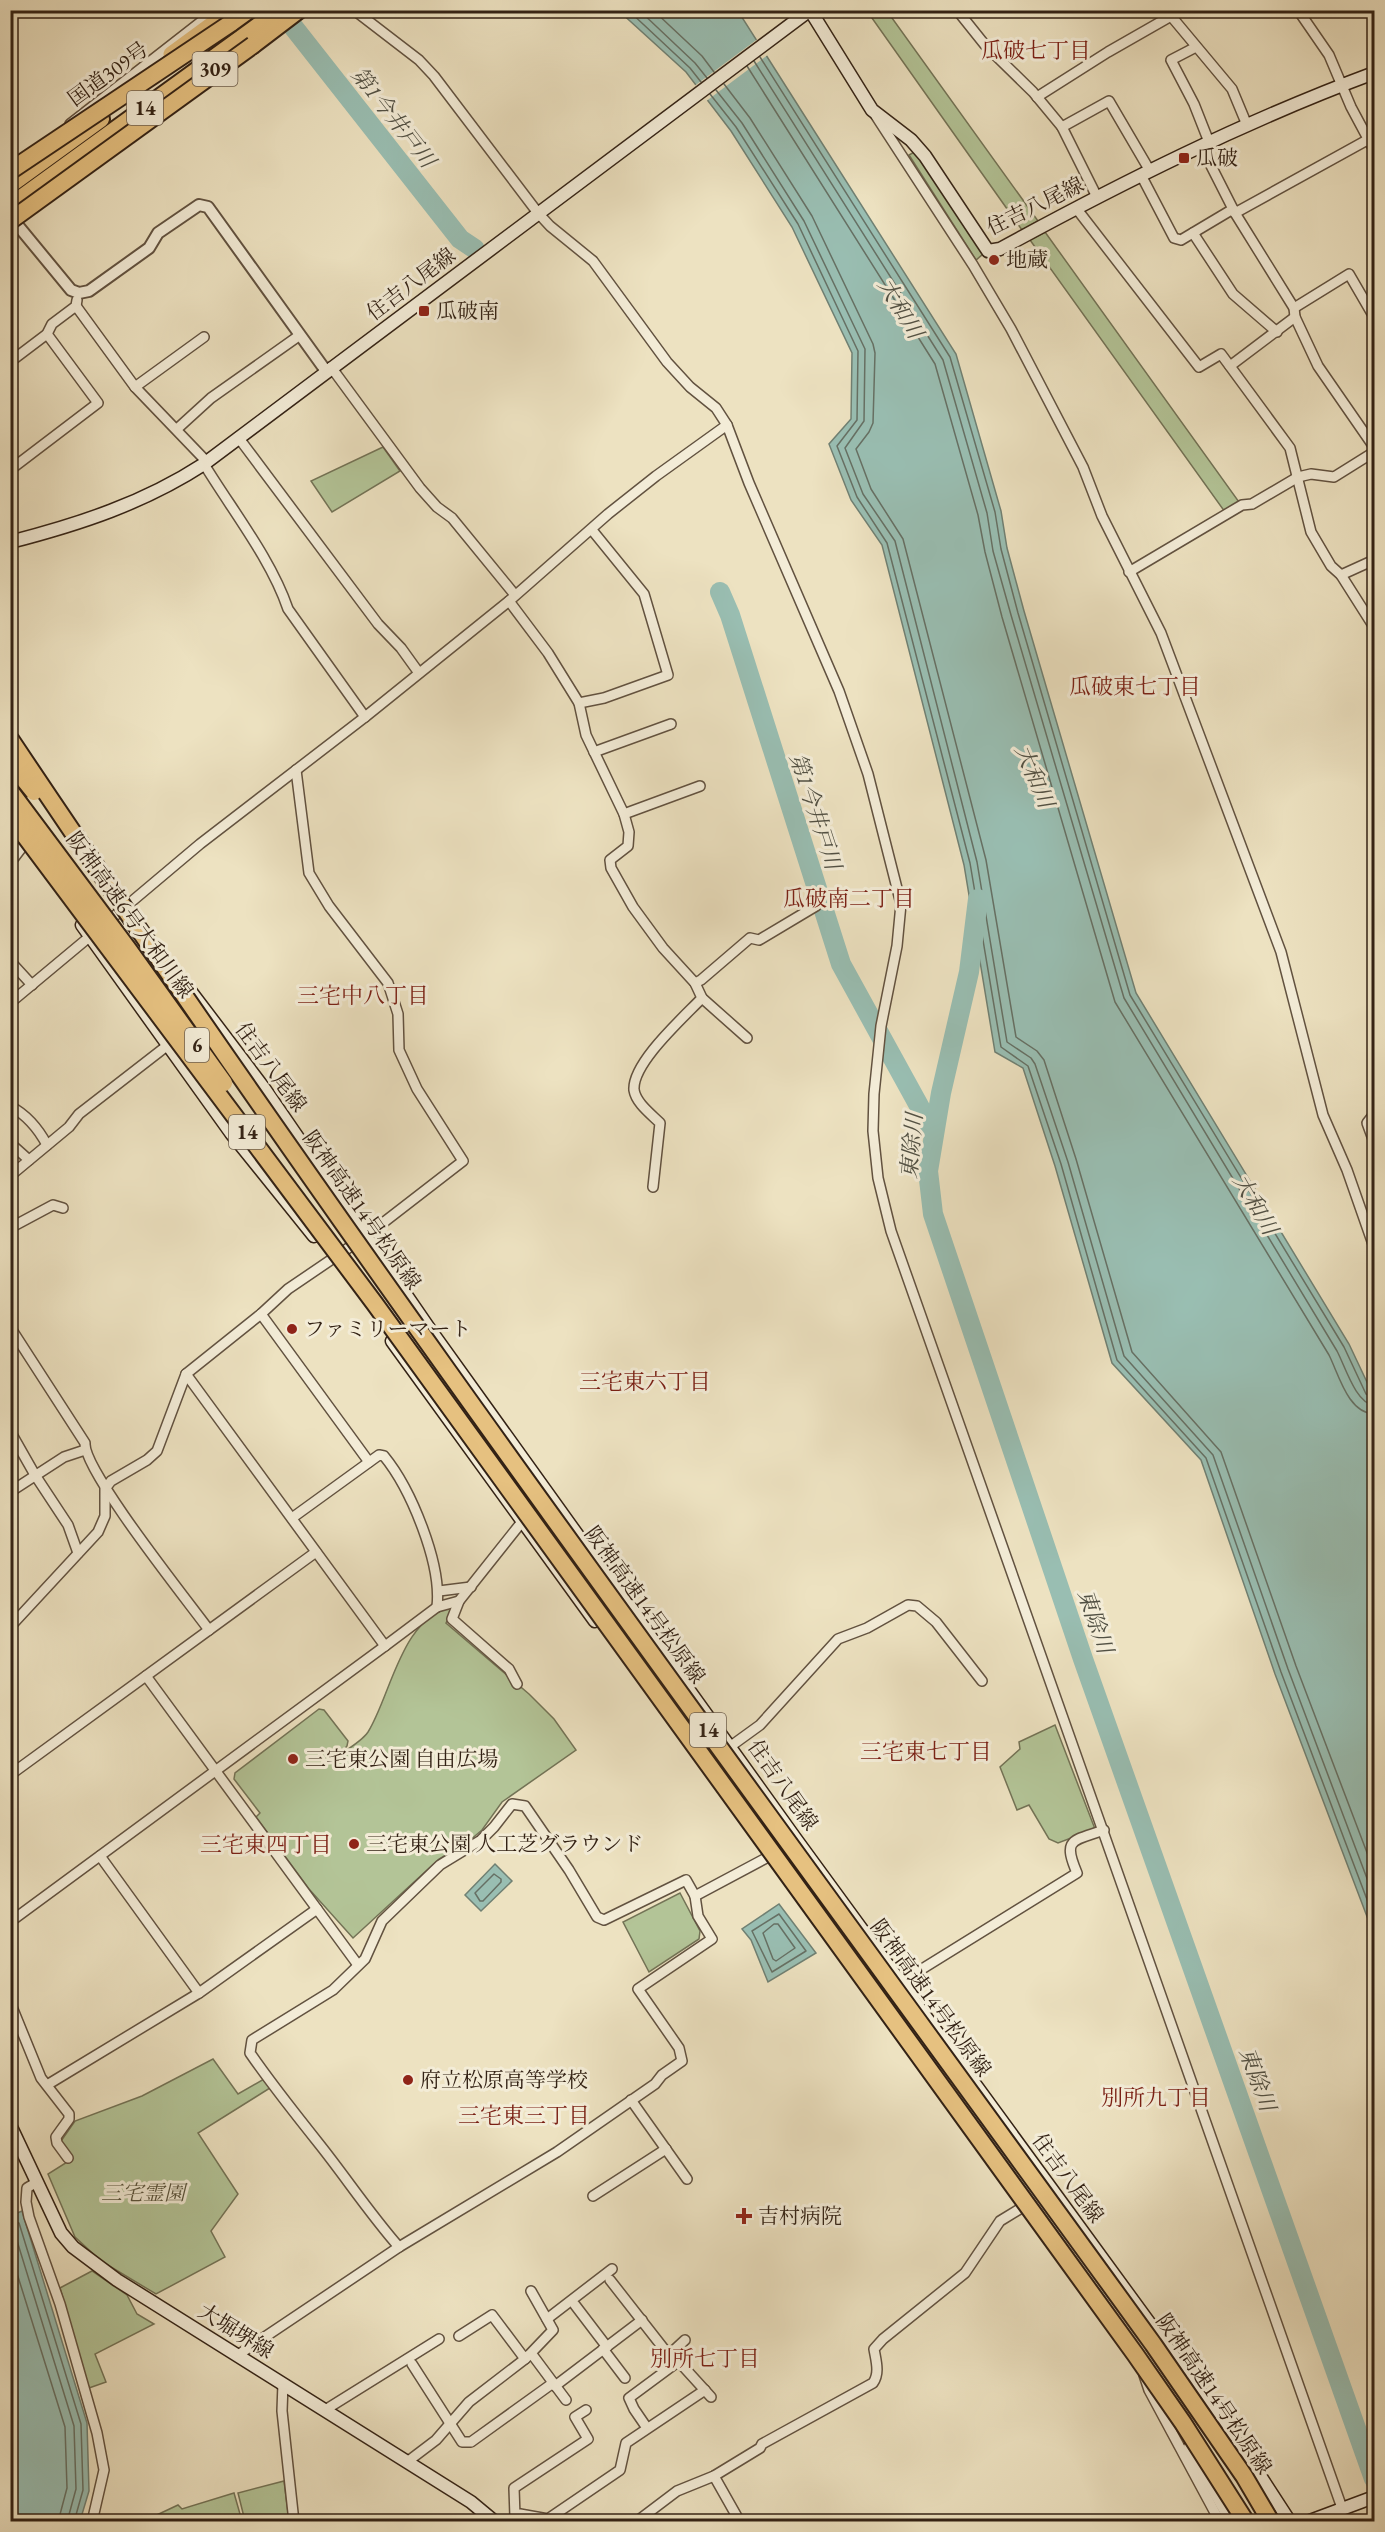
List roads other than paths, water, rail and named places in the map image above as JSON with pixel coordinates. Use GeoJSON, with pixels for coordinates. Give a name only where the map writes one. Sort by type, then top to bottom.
{"type":"FeatureCollection","features":[{"type":"Feature","properties":{"kind":"highway","name":"14"},"geometry":{"type":"LineString","coordinates":[[10,185],[231,17],[249,10]]}},
{"type":"Feature","properties":{"kind":"highway","name":"14"},"geometry":{"type":"LineString","coordinates":[[12,220],[279,10]]}},
{"type":"Feature","properties":{"kind":"highway","name":"309"},"geometry":{"type":"LineString","coordinates":[[12,220],[294,10]]}},
{"type":"Feature","properties":{"kind":"highway"},"geometry":{"type":"LineString","coordinates":[[12,220],[301,10]]}},
{"type":"Feature","properties":{"kind":"highway","name":"国道309号"},"geometry":{"type":"LineString","coordinates":[[10,172],[111,97],[231,17]]}},
{"type":"Feature","properties":{"kind":"highway"},"geometry":{"type":"LineString","coordinates":[[10,172],[231,17]]}},
{"type":"Feature","properties":{"kind":"highway","name":"阪神高速14号松原線"},"geometry":{"type":"LineString","coordinates":[[10,739],[144,939],[391,1293],[1146,2334],[1244,2476],[1271,2522]]}},
{"type":"Feature","properties":{"kind":"highway","name":"阪神高速6号大和川線"},"geometry":{"type":"LineString","coordinates":[[10,762],[144,939]]}},
{"type":"Feature","properties":{"kind":"highway","name":"阪神高速6号大和川線"},"geometry":{"type":"LineString","coordinates":[[10,791],[156,987],[375,1304]]}},
{"type":"Feature","properties":{"kind":"highway","name":"阪神高速14号松原線"},"geometry":{"type":"LineString","coordinates":[[10,816],[375,1304],[1136,2354],[1246,2522]]}},
{"type":"Feature","properties":{"kind":"highway"},"geometry":{"type":"LineString","coordinates":[[1244,2476],[1279,2522]]}},
{"type":"Feature","properties":{"kind":"highway"},"geometry":{"type":"LineString","coordinates":[[1225,2487],[1241,2522]]}},
{"type":"Feature","properties":{"kind":"main road","name":"住吉八尾線"},"geometry":{"type":"LineString","coordinates":[[10,542],[71,526],[128,506],[206,463],[328,369],[808,12],[872,110],[911,140],[925,156],[988,251],[1000,249],[1097,197],[1205,144],[1374,73]]}},
{"type":"Feature","properties":{"kind":"main road","name":"住吉八尾線"},"geometry":{"type":"LineString","coordinates":[[10,752],[263,1087],[428,1327],[795,1838],[1254,2465],[1290,2522]]}},
{"type":"Feature","properties":{"kind":"main road","name":"住吉八尾線"},"geometry":{"type":"LineString","coordinates":[[10,820],[90,937],[231,1133],[333,1258],[522,1523],[770,1856],[1032,2201],[1133,2342],[1232,2522]]}},
{"type":"Feature","properties":{"kind":"main road","name":"大堀堺線"},"geometry":{"type":"LineString","coordinates":[[10,2125],[61,2233],[74,2247],[117,2280],[471,2502],[495,2522]]}},
{"type":"Feature","properties":{"kind":"main road"},"geometry":{"type":"LineString","coordinates":[[1307,2522],[1374,2497]]}},
{"type":"Feature","properties":{"kind":"street"},"geometry":{"type":"LineString","coordinates":[[42,150],[79,114],[216,10]]}},
{"type":"Feature","properties":{"kind":"street"},"geometry":{"type":"LineString","coordinates":[[354,10],[419,60],[434,76],[542,211],[550,226],[593,261],[667,362],[690,387],[716,408],[727,425],[749,483],[842,702],[868,774],[901,904],[897,946],[881,1026],[874,1095],[873,1131],[878,1178],[891,1232],[1345,2507]]}},
{"type":"Feature","properties":{"kind":"street"},"geometry":{"type":"LineString","coordinates":[[957,10],[985,45],[1037,97],[1062,127],[1097,197]]}},
{"type":"Feature","properties":{"kind":"street"},"geometry":{"type":"LineString","coordinates":[[1298,10],[1329,56],[1374,150]]}},
{"type":"Feature","properties":{"kind":"street"},"geometry":{"type":"LineString","coordinates":[[1037,97],[1169,13],[1232,89],[1247,125]]}},
{"type":"Feature","properties":{"kind":"street"},"geometry":{"type":"LineString","coordinates":[[1196,47],[1171,60],[1194,105],[1205,144],[1234,211],[1295,313],[1318,366],[1374,447]]}},
{"type":"Feature","properties":{"kind":"street"},"geometry":{"type":"LineString","coordinates":[[1062,127],[1109,100],[1146,173],[1174,238],[1181,240],[1369,139]]}},
{"type":"Feature","properties":{"kind":"street"},"geometry":{"type":"LineString","coordinates":[[872,110],[973,265],[1011,329],[1083,467],[1102,516],[1161,633],[1192,721],[1281,952],[1323,1115],[1347,1170],[1374,1247]]}},
{"type":"Feature","properties":{"kind":"street"},"geometry":{"type":"LineString","coordinates":[[12,220],[71,290],[79,292],[88,291],[149,248],[158,232],[199,205],[208,207],[300,336],[420,488],[437,507],[452,518],[512,598],[548,653],[579,704],[586,735],[624,814],[629,832],[628,846],[610,860],[611,868],[633,907],[663,948],[695,983],[702,998],[747,1038]]}},
{"type":"Feature","properties":{"kind":"street"},"geometry":{"type":"LineString","coordinates":[[1076,208],[1199,367],[1221,354],[1290,448],[1311,532],[1331,566],[1341,574],[1374,627]]}},
{"type":"Feature","properties":{"kind":"street"},"geometry":{"type":"LineString","coordinates":[[1193,233],[1233,294],[1277,332]]}},
{"type":"Feature","properties":{"kind":"street"},"geometry":{"type":"LineString","coordinates":[[1230,366],[1277,332],[1295,313],[1349,274],[1374,317]]}},
{"type":"Feature","properties":{"kind":"street"},"geometry":{"type":"LineString","coordinates":[[10,362],[47,334],[52,324],[76,306],[79,292]]}},
{"type":"Feature","properties":{"kind":"street"},"geometry":{"type":"LineString","coordinates":[[76,306],[135,387],[177,429],[206,463],[259,549],[282,591],[288,609],[365,717]]}},
{"type":"Feature","properties":{"kind":"street"},"geometry":{"type":"LineString","coordinates":[[10,470],[98,403],[47,334]]}},
{"type":"Feature","properties":{"kind":"street"},"geometry":{"type":"LineString","coordinates":[[177,429],[210,398],[300,336]]}},
{"type":"Feature","properties":{"kind":"street"},"geometry":{"type":"LineString","coordinates":[[135,387],[204,337]]}},
{"type":"Feature","properties":{"kind":"street"},"geometry":{"type":"LineString","coordinates":[[10,1003],[200,844],[365,717],[512,598],[608,514],[727,425]]}},
{"type":"Feature","properties":{"kind":"street"},"geometry":{"type":"LineString","coordinates":[[238,437],[378,624],[401,648],[419,673]]}},
{"type":"Feature","properties":{"kind":"street"},"geometry":{"type":"LineString","coordinates":[[1129,572],[1242,505],[1252,504],[1298,477],[1311,474],[1334,477],[1374,452]]}},
{"type":"Feature","properties":{"kind":"street"},"geometry":{"type":"LineString","coordinates":[[579,704],[604,698],[668,675],[644,594],[592,530]]}},
{"type":"Feature","properties":{"kind":"street"},"geometry":{"type":"LineString","coordinates":[[1341,574],[1374,560]]}},
{"type":"Feature","properties":{"kind":"street"},"geometry":{"type":"LineString","coordinates":[[594,752],[671,724]]}},
{"type":"Feature","properties":{"kind":"street"},"geometry":{"type":"LineString","coordinates":[[10,1627],[98,1532],[105,1516],[105,1489],[111,1481],[157,1451],[165,1436],[186,1374],[261,1314],[288,1288],[366,1236],[463,1161],[417,1089],[399,1050],[398,1014],[388,983],[329,906],[309,873],[296,770]]}},
{"type":"Feature","properties":{"kind":"street"},"geometry":{"type":"LineString","coordinates":[[624,814],[700,786]]}},
{"type":"Feature","properties":{"kind":"street"},"geometry":{"type":"LineString","coordinates":[[10,863],[26,842]]}},
{"type":"Feature","properties":{"kind":"street"},"geometry":{"type":"LineString","coordinates":[[695,983],[750,938],[759,940],[816,906]]}},
{"type":"Feature","properties":{"kind":"street"},"geometry":{"type":"LineString","coordinates":[[10,961],[32,985]]}},
{"type":"Feature","properties":{"kind":"street"},"geometry":{"type":"LineString","coordinates":[[653,1187],[660,1123],[638,1099],[634,1089],[645,1059],[702,998]]}},
{"type":"Feature","properties":{"kind":"street"},"geometry":{"type":"LineString","coordinates":[[10,1176],[69,1126],[79,1114],[168,1045]]}},
{"type":"Feature","properties":{"kind":"street"},"geometry":{"type":"LineString","coordinates":[[10,1106],[23,1113],[34,1124],[47,1144]]}},
{"type":"Feature","properties":{"kind":"street"},"geometry":{"type":"LineString","coordinates":[[1374,1114],[1367,1123],[1374,1142]]}},
{"type":"Feature","properties":{"kind":"street"},"geometry":{"type":"LineString","coordinates":[[10,1143],[29,1160]]}},
{"type":"Feature","properties":{"kind":"street"},"geometry":{"type":"LineString","coordinates":[[10,1228],[53,1205],[63,1208]]}},
{"type":"Feature","properties":{"kind":"street"},"geometry":{"type":"LineString","coordinates":[[261,1314],[369,1462]]}},
{"type":"Feature","properties":{"kind":"street"},"geometry":{"type":"LineString","coordinates":[[10,1327],[85,1443],[85,1450],[105,1489],[208,1630]]}},
{"type":"Feature","properties":{"kind":"street"},"geometry":{"type":"LineString","coordinates":[[186,1374],[385,1646]]}},
{"type":"Feature","properties":{"kind":"street"},"geometry":{"type":"LineString","coordinates":[[10,1431],[35,1475],[68,1525],[78,1552]]}},
{"type":"Feature","properties":{"kind":"street"},"geometry":{"type":"LineString","coordinates":[[10,1492],[64,1457],[85,1450]]}},
{"type":"Feature","properties":{"kind":"street"},"geometry":{"type":"LineString","coordinates":[[292,1518],[379,1455],[384,1456],[401,1478],[424,1531],[439,1591],[437,1607]]}},
{"type":"Feature","properties":{"kind":"street"},"geometry":{"type":"LineString","coordinates":[[517,1684],[509,1669],[449,1622],[459,1601],[522,1523],[554,1500]]}},
{"type":"Feature","properties":{"kind":"street"},"geometry":{"type":"LineString","coordinates":[[10,1775],[316,1552]]}},
{"type":"Feature","properties":{"kind":"street"},"geometry":{"type":"LineString","coordinates":[[439,1591],[471,1587]]}},
{"type":"Feature","properties":{"kind":"street"},"geometry":{"type":"LineString","coordinates":[[10,1922],[437,1607],[459,1601]]}},
{"type":"Feature","properties":{"kind":"street"},"geometry":{"type":"LineString","coordinates":[[730,1746],[760,1725],[838,1639],[867,1628],[908,1605],[917,1606],[936,1622],[982,1681]]}},
{"type":"Feature","properties":{"kind":"street"},"geometry":{"type":"LineString","coordinates":[[146,1676],[358,1965]]}},
{"type":"Feature","properties":{"kind":"street"},"geometry":{"type":"LineString","coordinates":[[238,2355],[399,2247],[557,2152],[682,2061],[679,2048],[638,1989],[712,1939],[698,1916],[695,1896],[686,1880],[604,1920],[597,1917],[569,1870],[525,1806],[512,1804],[481,1840],[440,1865],[382,1921],[365,1959],[333,1990],[252,2040],[250,2053],[292,2112],[399,2247]]}},
{"type":"Feature","properties":{"kind":"street"},"geometry":{"type":"LineString","coordinates":[[901,1982],[1077,1873],[1069,1854],[1074,1840],[1104,1830]]}},
{"type":"Feature","properties":{"kind":"street"},"geometry":{"type":"LineString","coordinates":[[695,1896],[770,1856],[795,1838]]}},
{"type":"Feature","properties":{"kind":"street"},"geometry":{"type":"LineString","coordinates":[[100,1856],[199,1993]]}},
{"type":"Feature","properties":{"kind":"street"},"geometry":{"type":"LineString","coordinates":[[47,2085],[199,1993],[317,1909]]}},
{"type":"Feature","properties":{"kind":"street"},"geometry":{"type":"LineString","coordinates":[[10,2002],[41,2078],[69,2114],[69,2119],[56,2137],[57,2143],[68,2158]]}},
{"type":"Feature","properties":{"kind":"street"},"geometry":{"type":"LineString","coordinates":[[10,2033],[21,2028]]}},
{"type":"Feature","properties":{"kind":"street"},"geometry":{"type":"LineString","coordinates":[[631,2100],[687,2179]]}},
{"type":"Feature","properties":{"kind":"street"},"geometry":{"type":"LineString","coordinates":[[593,2196],[666,2149]]}},
{"type":"Feature","properties":{"kind":"street"},"geometry":{"type":"LineString","coordinates":[[38,2182],[27,2188],[26,2202],[29,2217],[72,2347],[97,2433],[104,2470],[92,2522]]}},
{"type":"Feature","properties":{"kind":"street"},"geometry":{"type":"LineString","coordinates":[[636,2522],[677,2491],[714,2476],[760,2448],[762,2444],[873,2383],[877,2368],[874,2349],[883,2339],[965,2273],[1000,2221],[1032,2201]]}},
{"type":"Feature","properties":{"kind":"street"},"geometry":{"type":"LineString","coordinates":[[546,2319],[612,2269]]}},
{"type":"Feature","properties":{"kind":"street"},"geometry":{"type":"LineString","coordinates":[[610,2280],[664,2349]]}},
{"type":"Feature","properties":{"kind":"street"},"geometry":{"type":"LineString","coordinates":[[407,2462],[436,2440],[469,2402],[528,2356],[553,2330],[531,2291]]}},
{"type":"Feature","properties":{"kind":"street"},"geometry":{"type":"LineString","coordinates":[[575,2305],[625,2378]]}},
{"type":"Feature","properties":{"kind":"street"},"geometry":{"type":"LineString","coordinates":[[459,2336],[492,2315],[566,2400]]}},
{"type":"Feature","properties":{"kind":"street"},"geometry":{"type":"LineString","coordinates":[[412,2364],[462,2442],[471,2442],[642,2320]]}},
{"type":"Feature","properties":{"kind":"street"},"geometry":{"type":"LineString","coordinates":[[325,2410],[439,2339]]}},
{"type":"Feature","properties":{"kind":"street"},"geometry":{"type":"LineString","coordinates":[[513,2519],[520,2514],[548,2519],[620,2470],[626,2443],[647,2428],[708,2393],[671,2353],[685,2340]]}},
{"type":"Feature","properties":{"kind":"street"},"geometry":{"type":"LineString","coordinates":[[1133,2342],[1149,2390],[1221,2522]]}},
{"type":"Feature","properties":{"kind":"street"},"geometry":{"type":"LineString","coordinates":[[647,2428],[629,2398],[679,2361]]}},
{"type":"Feature","properties":{"kind":"street"},"geometry":{"type":"LineString","coordinates":[[282,2383],[282,2411],[294,2522]]}},
{"type":"Feature","properties":{"kind":"street"},"geometry":{"type":"LineString","coordinates":[[513,2519],[514,2488],[588,2439],[575,2417],[586,2410]]}},
{"type":"Feature","properties":{"kind":"street"},"geometry":{"type":"LineString","coordinates":[[714,2476],[740,2522]]}},
{"type":"Feature","properties":{"kind":"water","name":"大和川"},"geometry":{"type":"Polygon","coordinates":[[[619,11],[738,11],[956,354],[1001,511],[1007,548],[1024,611],[1136,993],[1349,1344],[1374,1397],[1374,1935],[1275,1674],[1201,1460],[1112,1363],[1055,1166],[1023,1068],[995,1052],[964,865],[882,545],[851,500],[829,444],[851,419],[852,353],[792,227],[731,131],[686,72],[619,11]]]}},
{"type":"Feature","properties":{"kind":"water"},"geometry":{"type":"Polygon","coordinates":[[[495,1864],[512,1881],[481,1911],[465,1895],[495,1864]]]}},
{"type":"Feature","properties":{"kind":"water"},"geometry":{"type":"Polygon","coordinates":[[[779,1904],[816,1953],[768,1982],[751,1940],[742,1929],[779,1904]]]}},
{"type":"Feature","properties":{"kind":"water"},"geometry":{"type":"Polygon","coordinates":[[[22,2211],[87,2423],[89,2491],[80,2521],[11,2521],[10,2216],[22,2211]]]}},
{"type":"Feature","properties":{"kind":"waterway","name":"第1今井戸川"},"geometry":{"type":"LineString","coordinates":[[280,10],[460,239],[475,249]]}},
{"type":"Feature","properties":{"kind":"waterway","name":"第1今井戸川"},"geometry":{"type":"LineString","coordinates":[[720,592],[730,615],[841,964],[934,1133]]}},
{"type":"Feature","properties":{"kind":"waterway","name":"東除川"},"geometry":{"type":"LineString","coordinates":[[978,899],[969,972],[941,1093],[928,1171],[933,1214],[1083,1659],[1374,2479]]}},
{"type":"Feature","properties":{"kind":"place","name":"瓜破"},"geometry":{"type":"Point","coordinates":[1184,158]}},
{"type":"Feature","properties":{"kind":"place","name":"地蔵"},"geometry":{"type":"Point","coordinates":[994,260]}},
{"type":"Feature","properties":{"kind":"place","name":"瓜破南"},"geometry":{"type":"Point","coordinates":[424,311]}},
{"type":"Feature","properties":{"kind":"place","name":"ファミリーマート"},"geometry":{"type":"Point","coordinates":[292,1329]}},
{"type":"Feature","properties":{"kind":"place","name":"三宅東公園 自由広場"},"geometry":{"type":"Point","coordinates":[293,1759]}},
{"type":"Feature","properties":{"kind":"place","name":"三宅東公園 人工芝グラウンド"},"geometry":{"type":"Point","coordinates":[354,1844]}},
{"type":"Feature","properties":{"kind":"place","name":"府立松原高等学校"},"geometry":{"type":"Point","coordinates":[408,2080]}},
{"type":"Feature","properties":{"kind":"place","name":"吉村病院"},"geometry":{"type":"Point","coordinates":[744,2216]}},
{"type":"Feature","properties":{"kind":"district","name":"瓜破七丁目"},"geometry":{"type":"Point","coordinates":[1036,50]}},
{"type":"Feature","properties":{"kind":"district","name":"瓜破東七丁目"},"geometry":{"type":"Point","coordinates":[1135,686]}},
{"type":"Feature","properties":{"kind":"district","name":"瓜破南二丁目"},"geometry":{"type":"Point","coordinates":[849,898]}},
{"type":"Feature","properties":{"kind":"district","name":"三宅中八丁目"},"geometry":{"type":"Point","coordinates":[363,995]}},
{"type":"Feature","properties":{"kind":"district","name":"三宅東六丁目"},"geometry":{"type":"Point","coordinates":[645,1381]}},
{"type":"Feature","properties":{"kind":"district","name":"三宅東七丁目"},"geometry":{"type":"Point","coordinates":[926,1751]}},
{"type":"Feature","properties":{"kind":"district","name":"三宅東四丁目"},"geometry":{"type":"Point","coordinates":[266,1844]}},
{"type":"Feature","properties":{"kind":"district","name":"別所九丁目"},"geometry":{"type":"Point","coordinates":[1156,2097]}},
{"type":"Feature","properties":{"kind":"district","name":"三宅東三丁目"},"geometry":{"type":"Point","coordinates":[524,2115]}},
{"type":"Feature","properties":{"kind":"district","name":"別所七丁目"},"geometry":{"type":"Point","coordinates":[705,2358]}},
{"type":"Feature","properties":{"kind":"park label","name":"三宅霊園"},"geometry":{"type":"Point","coordinates":[143,2193]}}]}
